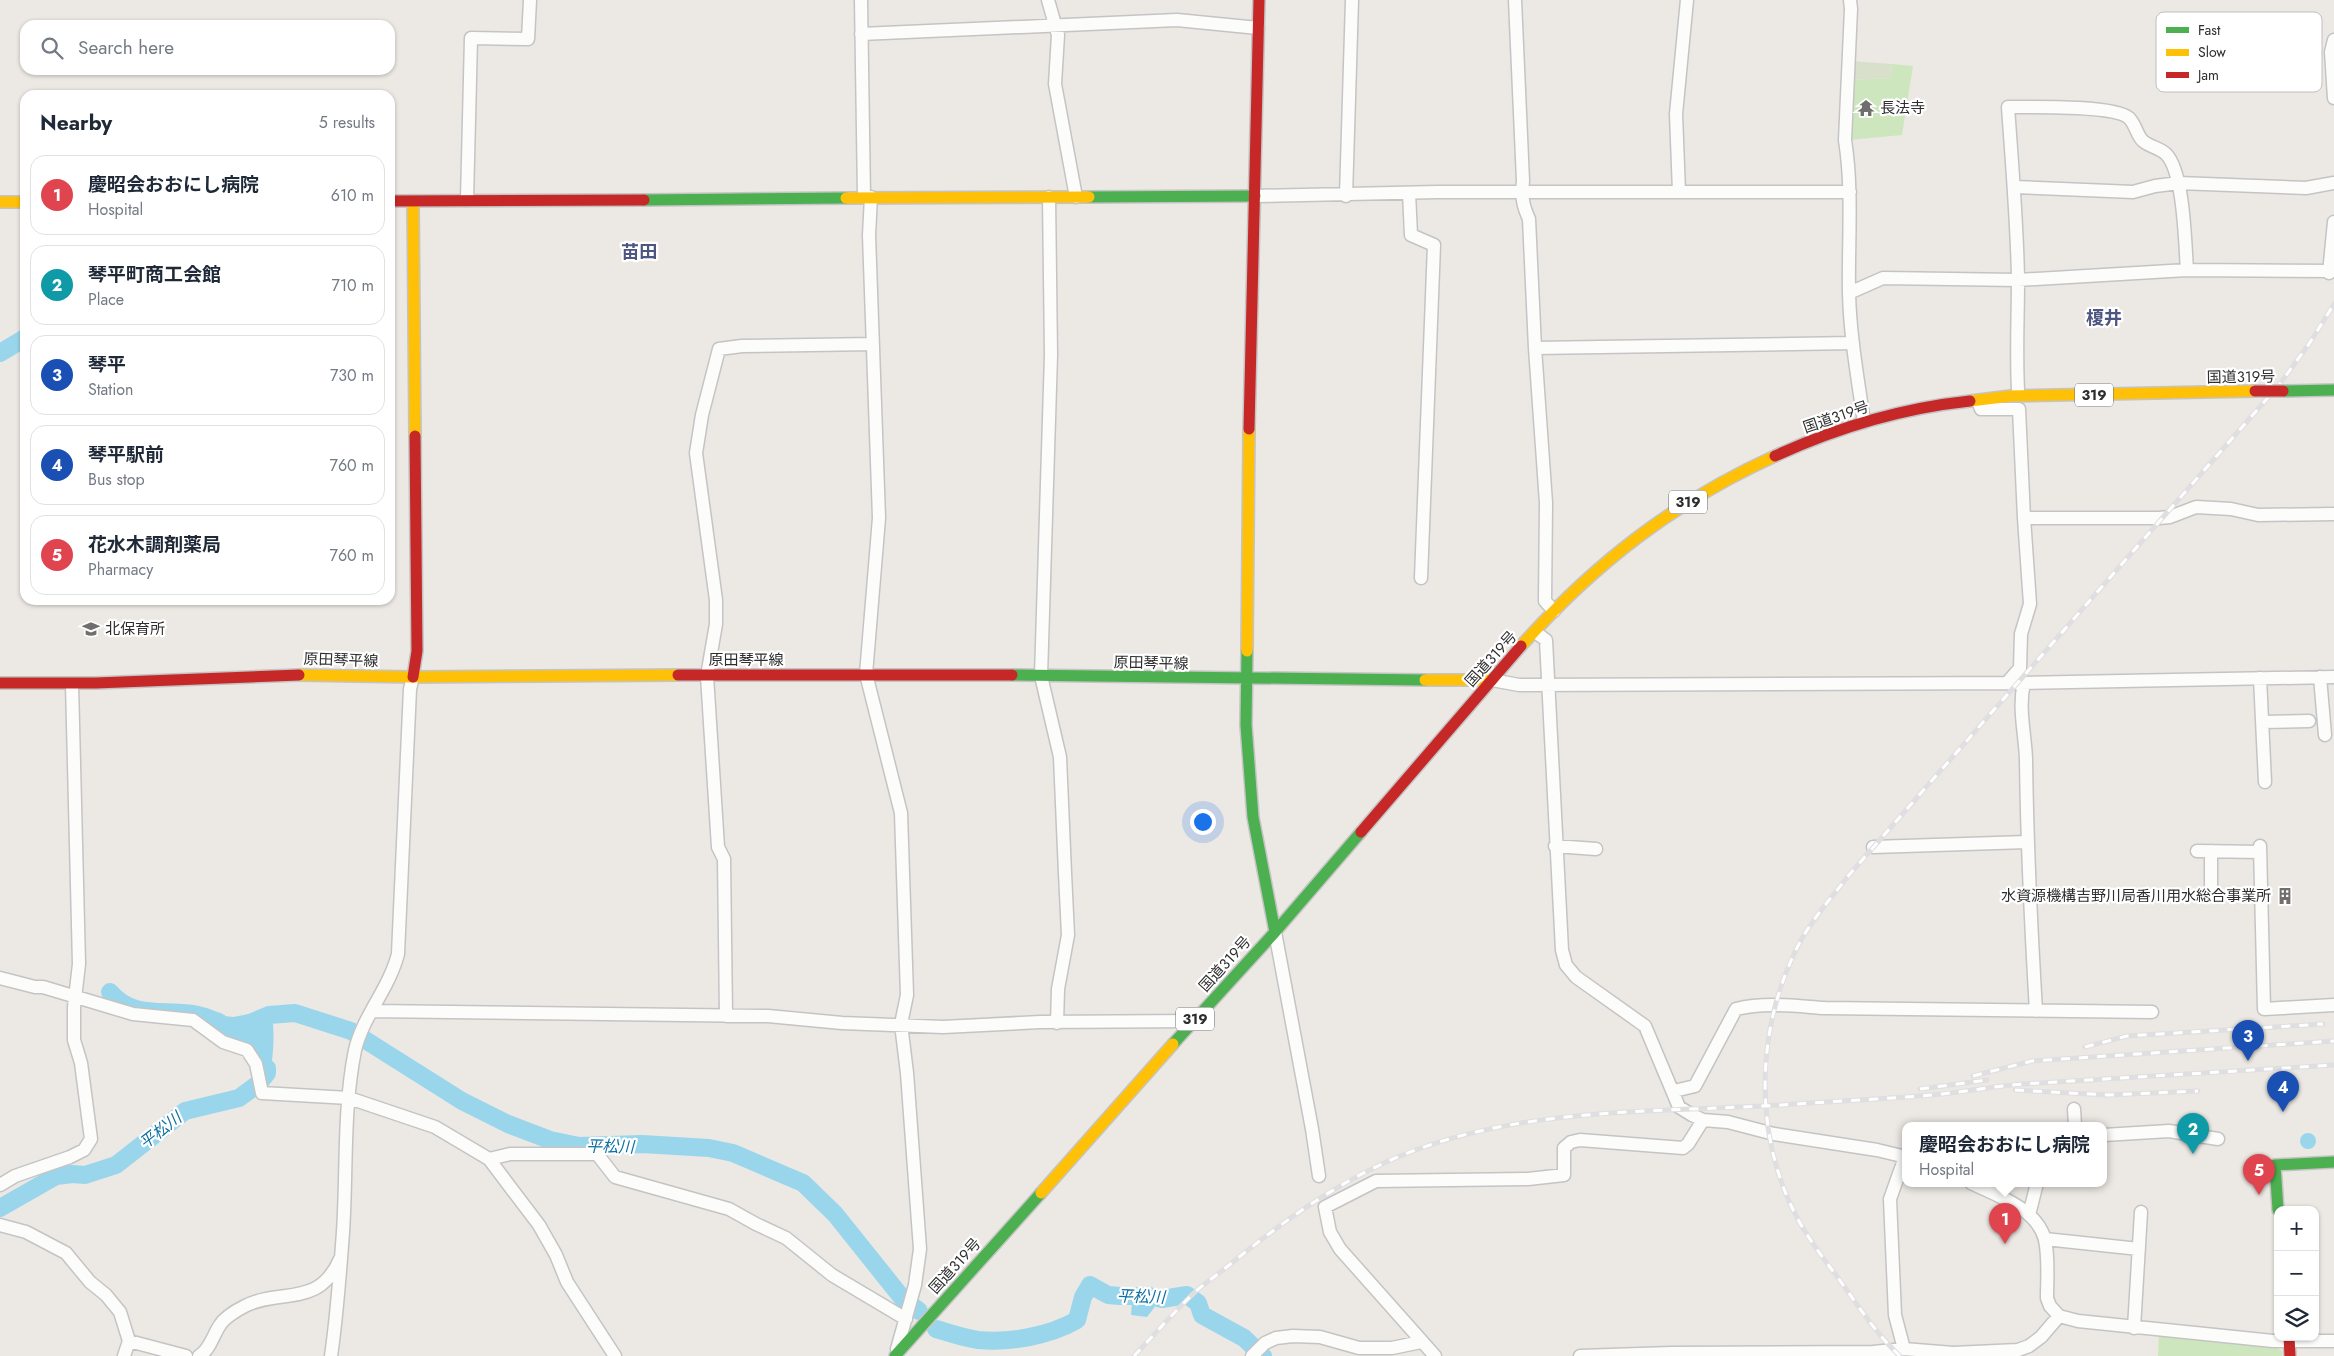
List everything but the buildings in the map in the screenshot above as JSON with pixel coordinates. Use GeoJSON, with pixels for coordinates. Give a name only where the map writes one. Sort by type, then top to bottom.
{"type":"FeatureCollection","features":[{"type":"Feature","properties":{"kind":"main road"},"geometry":{"type":"LineString","coordinates":[[1259,0],[1248,465],[1248,679],[1246,725],[1253,817],[1275,932]]}},
{"type":"Feature","properties":{"kind":"main road"},"geometry":{"type":"LineString","coordinates":[[395,201],[1255,196]]}},
{"type":"Feature","properties":{"kind":"main road"},"geometry":{"type":"LineString","coordinates":[[412,201],[417,651],[413,678]]}},
{"type":"Feature","properties":{"kind":"main road"},"geometry":{"type":"LineString","coordinates":[[0,202],[20,202]]}},
{"type":"Feature","properties":{"kind":"main road","name":"国道319号"},"geometry":{"type":"LineString","coordinates":[[895,1356],[1275,932],[1535,632],[1583,581],[1611,556],[1647,529],[1700,495],[1750,468],[1814,439],[1864,422],[1933,406],[1976,398],[2334,390]]}},
{"type":"Feature","properties":{"kind":"main road","name":"原田琴平線"},"geometry":{"type":"LineString","coordinates":[[0,683],[72,684],[274,674],[413,678],[866,674],[1492,680]]}},
{"type":"Feature","properties":{"kind":"main road"},"geometry":{"type":"LineString","coordinates":[[2278,1206],[2275,1165],[2334,1162]]}},
{"type":"Feature","properties":{"kind":"main road"},"geometry":{"type":"LineString","coordinates":[[2289,1341],[2290,1356]]}},
{"type":"Feature","properties":{"kind":"street"},"geometry":{"type":"LineString","coordinates":[[467,200],[471,38],[528,39],[530,0]]}},
{"type":"Feature","properties":{"kind":"street"},"geometry":{"type":"LineString","coordinates":[[860,0],[880,518],[866,674],[901,813],[907,995],[901,1024],[907,1073],[920,1249],[915,1285],[895,1356]]}},
{"type":"Feature","properties":{"kind":"street"},"geometry":{"type":"LineString","coordinates":[[1048,0],[1058,35],[1055,84],[1076,198]]}},
{"type":"Feature","properties":{"kind":"street"},"geometry":{"type":"LineString","coordinates":[[1346,196],[1352,0]]}},
{"type":"Feature","properties":{"kind":"street"},"geometry":{"type":"LineString","coordinates":[[1515,0],[1523,172],[1522,192],[1523,205],[1529,219],[1535,348],[1546,503],[1545,601],[1554,612]]}},
{"type":"Feature","properties":{"kind":"street"},"geometry":{"type":"LineString","coordinates":[[1679,192],[1676,114],[1686,0]]}},
{"type":"Feature","properties":{"kind":"street"},"geometry":{"type":"LineString","coordinates":[[1850,0],[1852,8],[1845,140],[1851,218],[1849,293],[1853,343],[1864,422]]}},
{"type":"Feature","properties":{"kind":"street"},"geometry":{"type":"LineString","coordinates":[[861,34],[1177,20],[1258,28]]}},
{"type":"Feature","properties":{"kind":"street"},"geometry":{"type":"LineString","coordinates":[[2334,40],[2331,52],[2334,98]]}},
{"type":"Feature","properties":{"kind":"street"},"geometry":{"type":"LineString","coordinates":[[2018,390],[2016,351],[2018,280],[2015,187],[2008,106],[2098,110],[2128,117],[2136,127],[2142,140],[2165,153],[2170,160],[2179,183],[2187,270]]}},
{"type":"Feature","properties":{"kind":"street"},"geometry":{"type":"LineString","coordinates":[[2015,187],[2133,192],[2155,186],[2179,183],[2306,188],[2334,183]]}},
{"type":"Feature","properties":{"kind":"street"},"geometry":{"type":"LineString","coordinates":[[1255,196],[1522,192],[1850,192]]}},
{"type":"Feature","properties":{"kind":"street"},"geometry":{"type":"LineString","coordinates":[[1409,193],[1411,235],[1434,245],[1421,578]]}},
{"type":"Feature","properties":{"kind":"street"},"geometry":{"type":"LineString","coordinates":[[1049,197],[1051,354],[1041,676],[1060,757],[1068,935],[1058,989],[1056,1023]]}},
{"type":"Feature","properties":{"kind":"street"},"geometry":{"type":"LineString","coordinates":[[1849,293],[1883,278],[2018,280],[2187,270],[2331,272],[2334,222]]}},
{"type":"Feature","properties":{"kind":"street"},"geometry":{"type":"LineString","coordinates":[[1535,348],[1853,343]]}},
{"type":"Feature","properties":{"kind":"street"},"geometry":{"type":"LineString","coordinates":[[726,1016],[724,859],[718,848],[706,676],[716,624],[716,600],[696,453],[704,406],[719,350],[742,346],[873,344]]}},
{"type":"Feature","properties":{"kind":"street"},"geometry":{"type":"LineString","coordinates":[[1976,398],[1981,409],[2018,409],[2030,604],[2021,634],[2020,668],[2007,683]]}},
{"type":"Feature","properties":{"kind":"street"},"geometry":{"type":"LineString","coordinates":[[2024,518],[2159,518],[2170,517],[2196,507],[2232,509],[2258,515],[2334,514]]}},
{"type":"Feature","properties":{"kind":"street"},"geometry":{"type":"LineString","coordinates":[[1535,632],[1546,640],[1555,846],[1562,950],[1566,965],[1576,977],[1645,1026],[1679,1106],[1692,1115],[1703,1120],[1728,1122],[1774,1134],[1877,1150],[1902,1156]]}},
{"type":"Feature","properties":{"kind":"street"},"geometry":{"type":"LineString","coordinates":[[2320,677],[2325,735]]}},
{"type":"Feature","properties":{"kind":"street"},"geometry":{"type":"LineString","coordinates":[[1492,680],[1519,684],[2024,683],[2334,677]]}},
{"type":"Feature","properties":{"kind":"street"},"geometry":{"type":"LineString","coordinates":[[331,1356],[337,1314],[349,1098],[355,1050],[362,1029],[393,972],[398,954],[409,708],[413,678]]}},
{"type":"Feature","properties":{"kind":"street"},"geometry":{"type":"LineString","coordinates":[[2260,678],[2265,782]]}},
{"type":"Feature","properties":{"kind":"street"},"geometry":{"type":"LineString","coordinates":[[2024,683],[2020,699],[2026,752],[2027,842],[2036,1011]]}},
{"type":"Feature","properties":{"kind":"street"},"geometry":{"type":"LineString","coordinates":[[0,1185],[14,1176],[70,1157],[84,1150],[91,1139],[81,1063],[74,1040],[75,995],[79,955],[72,684]]}},
{"type":"Feature","properties":{"kind":"street"},"geometry":{"type":"LineString","coordinates":[[2262,722],[2309,721]]}},
{"type":"Feature","properties":{"kind":"street"},"geometry":{"type":"LineString","coordinates":[[1873,847],[2027,842]]}},
{"type":"Feature","properties":{"kind":"street"},"geometry":{"type":"LineString","coordinates":[[1555,846],[1596,850]]}},
{"type":"Feature","properties":{"kind":"street"},"geometry":{"type":"LineString","coordinates":[[2197,851],[2260,849],[2264,1010],[2334,1005]]}},
{"type":"Feature","properties":{"kind":"street"},"geometry":{"type":"LineString","coordinates":[[2211,851],[2211,893]]}},
{"type":"Feature","properties":{"kind":"street"},"geometry":{"type":"LineString","coordinates":[[1275,932],[1319,1176]]}},
{"type":"Feature","properties":{"kind":"street"},"geometry":{"type":"LineString","coordinates":[[0,978],[75,995],[133,1014],[193,1020],[223,1042],[247,1050],[256,1064],[262,1093],[349,1098],[435,1127],[489,1159],[539,1225],[556,1255],[567,1282],[615,1356]]}},
{"type":"Feature","properties":{"kind":"street"},"geometry":{"type":"LineString","coordinates":[[1674,1091],[1694,1086],[1736,1009],[1775,1004],[1824,1008],[2152,1012]]}},
{"type":"Feature","properties":{"kind":"street"},"geometry":{"type":"LineString","coordinates":[[372,1011],[768,1016],[842,1023],[943,1027],[1194,1021]]}},
{"type":"Feature","properties":{"kind":"street"},"geometry":{"type":"LineString","coordinates":[[2074,1109],[2076,1122]]}},
{"type":"Feature","properties":{"kind":"street"},"geometry":{"type":"LineString","coordinates":[[1434,1356],[1340,1249],[1330,1232],[1325,1207],[1376,1181],[1528,1179],[1564,1175],[1564,1148],[1571,1142],[1580,1140],[1683,1148],[1688,1144],[1703,1120]]}},
{"type":"Feature","properties":{"kind":"street"},"geometry":{"type":"LineString","coordinates":[[2107,1135],[2169,1131],[2218,1139]]}},
{"type":"Feature","properties":{"kind":"street"},"geometry":{"type":"LineString","coordinates":[[489,1159],[510,1154],[597,1154],[615,1177],[729,1209],[786,1238],[832,1275],[906,1319]]}},
{"type":"Feature","properties":{"kind":"street"},"geometry":{"type":"LineString","coordinates":[[1902,1168],[1890,1199],[1896,1315],[1904,1349]]}},
{"type":"Feature","properties":{"kind":"street"},"geometry":{"type":"LineString","coordinates":[[1979,1187],[2004,1199],[2029,1215],[2045,1239],[2047,1298],[2050,1306],[2059,1316],[2078,1322],[2134,1328],[2274,1338]]}},
{"type":"Feature","properties":{"kind":"street"},"geometry":{"type":"LineString","coordinates":[[2029,1215],[2036,1187]]}},
{"type":"Feature","properties":{"kind":"street"},"geometry":{"type":"LineString","coordinates":[[2134,1328],[2141,1212]]}},
{"type":"Feature","properties":{"kind":"street"},"geometry":{"type":"LineString","coordinates":[[0,1225],[26,1232],[66,1253],[120,1312],[129,1341],[124,1356]]}},
{"type":"Feature","properties":{"kind":"street"},"geometry":{"type":"LineString","coordinates":[[2045,1239],[2139,1249]]}},
{"type":"Feature","properties":{"kind":"street"},"geometry":{"type":"LineString","coordinates":[[198,1356],[204,1353],[221,1323],[233,1314],[245,1306],[316,1289],[336,1266],[340,1257]]}},
{"type":"Feature","properties":{"kind":"street"},"geometry":{"type":"LineString","coordinates":[[1580,1356],[1662,1353],[1873,1354],[1904,1349],[1953,1353],[2018,1350],[2035,1341],[2059,1316]]}},
{"type":"Feature","properties":{"kind":"street"},"geometry":{"type":"LineString","coordinates":[[1252,1356],[1265,1342],[1293,1336],[1320,1337],[1359,1352],[1421,1342]]}},
{"type":"Feature","properties":{"kind":"street"},"geometry":{"type":"LineString","coordinates":[[2319,1340],[2334,1341]]}},
{"type":"Feature","properties":{"kind":"street"},"geometry":{"type":"LineString","coordinates":[[129,1341],[186,1356]]}},
{"type":"Feature","properties":{"kind":"green space"},"geometry":{"type":"Polygon","coordinates":[[[1851,61],[1892,64],[1891,78],[1851,80],[1851,61]]]}},
{"type":"Feature","properties":{"kind":"green space"},"geometry":{"type":"Polygon","coordinates":[[[1892,64],[1913,66],[1902,135],[1849,140],[1851,80],[1891,78],[1892,64]]]}},
{"type":"Feature","properties":{"kind":"green space"},"geometry":{"type":"Polygon","coordinates":[[[2159,1334],[2272,1345],[2282,1351],[2282,1356],[2158,1356],[2159,1334]]]}},
{"type":"Feature","properties":{"kind":"water"},"geometry":{"type":"Polygon","coordinates":[[[271,1010],[273,1048],[267,1086],[264,1086],[262,1070],[218,1036],[196,1015],[198,1013],[233,1017],[271,1010]]]}},
{"type":"Feature","properties":{"kind":"water"},"geometry":{"type":"Polygon","coordinates":[[[2308,1133],[2314,1135],[2316,1141],[2314,1147],[2308,1149],[2302,1147],[2300,1141],[2302,1135],[2308,1133]]]}},
{"type":"Feature","properties":{"kind":"water"},"geometry":{"type":"Polygon","coordinates":[[[1132,1302],[1155,1304],[1147,1317],[1131,1315],[1132,1302]]]}},
{"type":"Feature","properties":{"kind":"waterway"},"geometry":{"type":"LineString","coordinates":[[0,353],[20,341]]}},
{"type":"Feature","properties":{"kind":"waterway","name":"平松川"},"geometry":{"type":"LineString","coordinates":[[110,992],[128,1006],[138,1010],[193,1014],[219,1022]]}},
{"type":"Feature","properties":{"kind":"waterway","name":"平松川"},"geometry":{"type":"LineString","coordinates":[[250,1023],[269,1015],[295,1013],[351,1031],[462,1101],[508,1124],[550,1140],[579,1146],[642,1144],[709,1148],[733,1153],[803,1183],[835,1214],[903,1299],[919,1311]]}},
{"type":"Feature","properties":{"kind":"waterway","name":"平松川"},"geometry":{"type":"LineString","coordinates":[[0,1208],[56,1176],[85,1175],[116,1165],[185,1111],[239,1098],[258,1084],[267,1073],[267,1068]]}},
{"type":"Feature","properties":{"kind":"waterway","name":"平松川"},"geometry":{"type":"LineString","coordinates":[[936,1329],[968,1338],[990,1341],[1042,1334],[1077,1320],[1083,1297],[1090,1285],[1108,1295],[1149,1296],[1162,1299],[1187,1295],[1198,1303],[1202,1315],[1244,1338],[1263,1356]]}},
{"type":"Feature","properties":{"kind":"railway"},"geometry":{"type":"LineString","coordinates":[[1900,1356],[1869,1320],[1805,1231],[1784,1190],[1773,1155],[1767,1119],[1765,1082],[1774,1010],[1785,975],[1805,933],[1849,875],[2279,385],[2309,344],[2334,304]]}},
{"type":"Feature","properties":{"kind":"railway"},"geometry":{"type":"LineString","coordinates":[[2085,1047],[2127,1036],[2323,1024]]}},
{"type":"Feature","properties":{"kind":"railway"},"geometry":{"type":"LineString","coordinates":[[1973,1076],[2032,1061],[2334,1041]]}},
{"type":"Feature","properties":{"kind":"railway"},"geometry":{"type":"LineString","coordinates":[[1134,1356],[1198,1289],[1264,1237],[1321,1197],[1382,1164],[1430,1145],[1478,1131],[1528,1122],[1629,1112],[1882,1099],[2023,1084],[2334,1065]]}},
{"type":"Feature","properties":{"kind":"railway"},"geometry":{"type":"LineString","coordinates":[[1920,1089],[1987,1080]]}},
{"type":"Feature","properties":{"kind":"railway"},"geometry":{"type":"LineString","coordinates":[[2015,1090],[2108,1095],[2198,1091]]}},
{"type":"Feature","properties":{"kind":"traffic: fast"},"geometry":{"type":"LineString","coordinates":[[1089,197],[1255,196]]}},
{"type":"Feature","properties":{"kind":"traffic: fast"},"geometry":{"type":"LineString","coordinates":[[644,200],[846,198]]}},
{"type":"Feature","properties":{"kind":"traffic: fast"},"geometry":{"type":"LineString","coordinates":[[2283,391],[2334,390]]}},
{"type":"Feature","properties":{"kind":"traffic: fast"},"geometry":{"type":"LineString","coordinates":[[1247,651],[1246,725],[1253,817],[1275,932]]}},
{"type":"Feature","properties":{"kind":"traffic: fast"},"geometry":{"type":"LineString","coordinates":[[1012,675],[1425,680]]}},
{"type":"Feature","properties":{"kind":"traffic: fast"},"geometry":{"type":"LineString","coordinates":[[1173,1044],[1275,932],[1361,832]]}},
{"type":"Feature","properties":{"kind":"traffic: fast"},"geometry":{"type":"LineString","coordinates":[[2278,1206],[2275,1165],[2334,1162]]}},
{"type":"Feature","properties":{"kind":"traffic: fast"},"geometry":{"type":"LineString","coordinates":[[895,1356],[1041,1193]]}},
{"type":"Feature","properties":{"kind":"traffic: slow"},"geometry":{"type":"LineString","coordinates":[[846,198],[1089,197]]}},
{"type":"Feature","properties":{"kind":"traffic: slow"},"geometry":{"type":"LineString","coordinates":[[413,201],[415,436]]}},
{"type":"Feature","properties":{"kind":"traffic: slow"},"geometry":{"type":"LineString","coordinates":[[0,202],[20,202]]}},
{"type":"Feature","properties":{"kind":"traffic: slow"},"geometry":{"type":"LineString","coordinates":[[1970,401],[2011,396],[2255,391]]}},
{"type":"Feature","properties":{"kind":"traffic: slow"},"geometry":{"type":"LineString","coordinates":[[1247,651],[1249,429]]}},
{"type":"Feature","properties":{"kind":"traffic: slow"},"geometry":{"type":"LineString","coordinates":[[1521,646],[1578,588],[1638,537],[1703,493],[1775,456]]}},
{"type":"Feature","properties":{"kind":"traffic: slow"},"geometry":{"type":"LineString","coordinates":[[299,675],[413,677],[678,675]]}},
{"type":"Feature","properties":{"kind":"traffic: slow"},"geometry":{"type":"LineString","coordinates":[[1425,680],[1492,680]]}},
{"type":"Feature","properties":{"kind":"traffic: slow"},"geometry":{"type":"LineString","coordinates":[[1041,1193],[1173,1044]]}},
{"type":"Feature","properties":{"kind":"traffic: jam"},"geometry":{"type":"LineString","coordinates":[[1249,429],[1259,0]]}},
{"type":"Feature","properties":{"kind":"traffic: jam"},"geometry":{"type":"LineString","coordinates":[[395,201],[644,200]]}},
{"type":"Feature","properties":{"kind":"traffic: jam"},"geometry":{"type":"LineString","coordinates":[[2255,391],[2283,391]]}},
{"type":"Feature","properties":{"kind":"traffic: jam"},"geometry":{"type":"LineString","coordinates":[[1775,456],[1846,428],[1870,421],[1895,414],[1970,401]]}},
{"type":"Feature","properties":{"kind":"traffic: jam"},"geometry":{"type":"LineString","coordinates":[[413,677],[417,651],[415,436]]}},
{"type":"Feature","properties":{"kind":"traffic: jam"},"geometry":{"type":"LineString","coordinates":[[1361,832],[1521,646]]}},
{"type":"Feature","properties":{"kind":"traffic: jam"},"geometry":{"type":"LineString","coordinates":[[0,683],[96,683],[299,675]]}},
{"type":"Feature","properties":{"kind":"traffic: jam"},"geometry":{"type":"LineString","coordinates":[[678,675],[1012,675]]}},
{"type":"Feature","properties":{"kind":"traffic: jam"},"geometry":{"type":"LineString","coordinates":[[2289,1341],[2290,1356]]}},
{"type":"Feature","properties":{"kind":"place","name":"長法寺"},"geometry":{"type":"Point","coordinates":[1866,108]}},
{"type":"Feature","properties":{"kind":"place","name":"北保育所"},"geometry":{"type":"Point","coordinates":[91,629]}},
{"type":"Feature","properties":{"kind":"place","name":"水資源機構吉野川局香川用水総合事業所"},"geometry":{"type":"Point","coordinates":[2285,896]}},
{"type":"Feature","properties":{"kind":"place","name":"琴平"},"geometry":{"type":"Point","coordinates":[2248,1061]}},
{"type":"Feature","properties":{"kind":"place","name":"琴平駅前"},"geometry":{"type":"Point","coordinates":[2283,1112]}},
{"type":"Feature","properties":{"kind":"place","name":"琴平町商工会館"},"geometry":{"type":"Point","coordinates":[2193,1154]}},
{"type":"Feature","properties":{"kind":"place","name":"花水木調剤薬局"},"geometry":{"type":"Point","coordinates":[2259,1195]}},
{"type":"Feature","properties":{"kind":"place","name":"慶昭会おおにし病院"},"geometry":{"type":"Point","coordinates":[2005,1244]}},
{"type":"Feature","properties":{"kind":"district","name":"苗田"},"geometry":{"type":"Point","coordinates":[639,252]}},
{"type":"Feature","properties":{"kind":"district","name":"榎井"},"geometry":{"type":"Point","coordinates":[2104,318]}}]}
